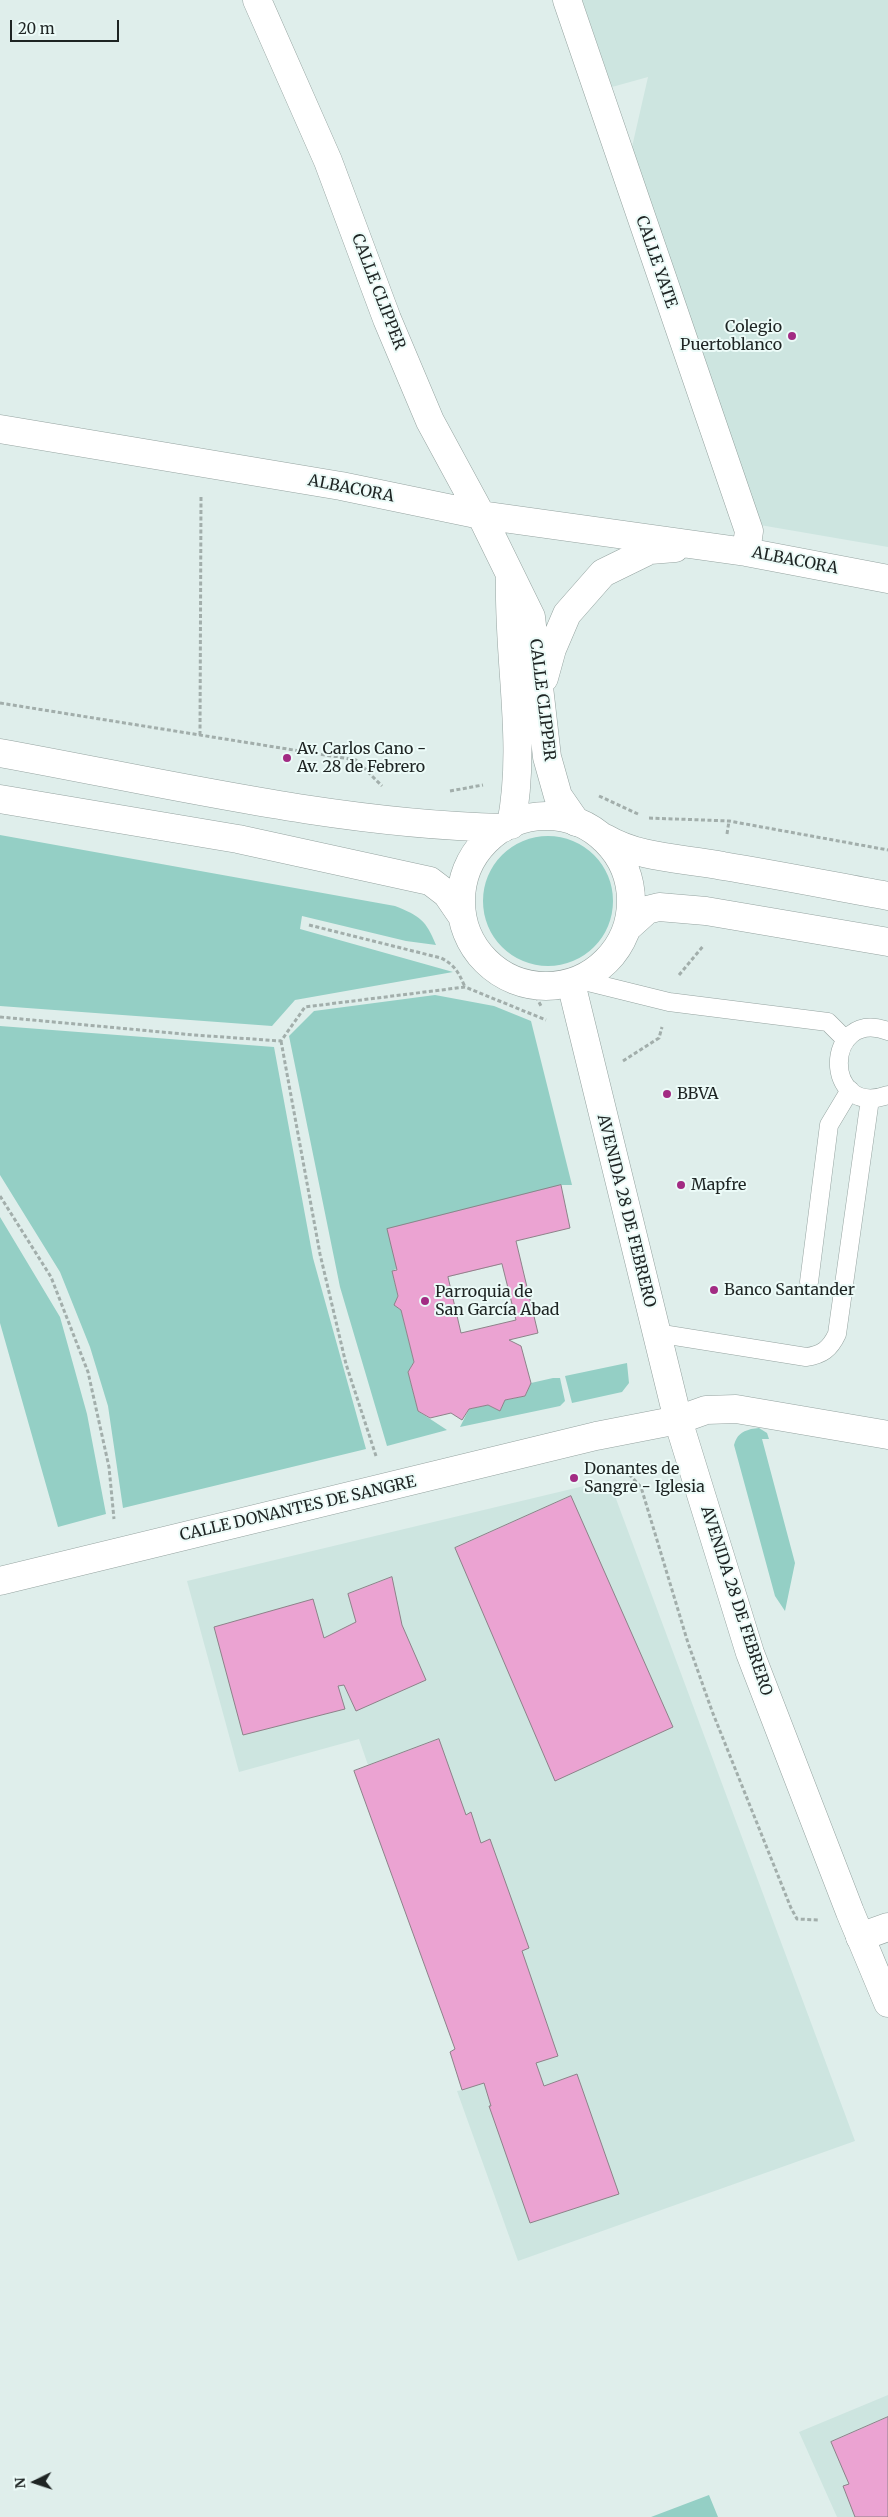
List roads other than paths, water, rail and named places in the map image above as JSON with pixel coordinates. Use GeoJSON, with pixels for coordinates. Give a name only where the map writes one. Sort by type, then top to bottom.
{"type":"FeatureCollection","features":[{"type":"Feature","properties":{"kind":"street","name":"CALLE CLIPPER"},"geometry":{"type":"LineString","coordinates":[[257,0],[328,161],[387,319],[430,421],[481,515],[510,578],[524,599],[531,617],[547,757],[554,784],[558,796],[588,828]]}},
{"type":"Feature","properties":{"kind":"street","name":"CALLE YATE"},"geometry":{"type":"LineString","coordinates":[[567,0],[749,531],[746,552]]}},
{"type":"Feature","properties":{"kind":"street","name":"ALBACORA"},"geometry":{"type":"LineString","coordinates":[[0,429],[341,486],[481,515],[746,552],[888,579]]}},
{"type":"Feature","properties":{"kind":"street","name":"ALBACORA"},"geometry":{"type":"LineString","coordinates":[[541,699],[552,650],[568,614],[603,573],[650,550],[701,545]]}},
{"type":"Feature","properties":{"kind":"street","name":"CALLE CLIPPER"},"geometry":{"type":"LineString","coordinates":[[507,826],[517,779],[510,578]]}},
{"type":"Feature","properties":{"kind":"street"},"geometry":{"type":"LineString","coordinates":[[0,753],[287,806],[433,825],[507,826],[542,816],[562,818],[588,828],[623,848],[643,854],[721,865],[888,896]]}},
{"type":"Feature","properties":{"kind":"street"},"geometry":{"type":"LineString","coordinates":[[0,800],[238,839],[430,881],[447,894],[462,916]]}},
{"type":"Feature","properties":{"kind":"street"},"geometry":{"type":"LineString","coordinates":[[507,826],[487,840],[474,856],[465,875],[461,895],[462,916],[468,936],[479,953],[493,968],[510,979],[530,985],[550,987],[575,982],[606,962],[619,946],[627,928],[631,908],[630,887],[624,868],[614,850],[588,828]]}},
{"type":"Feature","properties":{"kind":"street"},"geometry":{"type":"LineString","coordinates":[[627,928],[647,910],[665,908],[706,911],[888,942]]}},
{"type":"Feature","properties":{"kind":"street","name":"AVENIDA 28 DE FEBRERO"},"geometry":{"type":"LineString","coordinates":[[575,982],[656,1333],[678,1420],[750,1653],[860,1937],[888,2003]]}},
{"type":"Feature","properties":{"kind":"street","name":"CALLE DONANTES DE SANGRE"},"geometry":{"type":"LineString","coordinates":[[0,1581],[596,1436],[678,1420],[706,1410],[736,1409],[888,1435]]}},
{"type":"Feature","properties":{"kind":"street"},"geometry":{"type":"LineString","coordinates":[[860,1937],[888,1927]]}},
{"type":"Feature","properties":{"kind":"lane"},"geometry":{"type":"LineString","coordinates":[[575,982],[669,1002],[828,1022],[846,1040]]}},
{"type":"Feature","properties":{"kind":"lane"},"geometry":{"type":"LineString","coordinates":[[888,1031],[865,1028],[855,1032],[846,1040],[838,1055],[838,1071],[842,1082],[850,1090],[859,1096],[870,1099],[888,1095]]}},
{"type":"Feature","properties":{"kind":"lane"},"geometry":{"type":"LineString","coordinates":[[809,1282],[829,1124],[850,1090]]}},
{"type":"Feature","properties":{"kind":"lane"},"geometry":{"type":"LineString","coordinates":[[656,1333],[806,1357],[816,1355],[833,1344],[837,1334],[870,1099]]}},
{"type":"Feature","properties":{"kind":"place","name":"Colegio Puertoblanco"},"geometry":{"type":"Point","coordinates":[792,336]}},
{"type":"Feature","properties":{"kind":"place","name":"Av. Carlos Cano - Av. 28 de Febrero"},"geometry":{"type":"Point","coordinates":[287,758]}},
{"type":"Feature","properties":{"kind":"place","name":"BBVA"},"geometry":{"type":"Point","coordinates":[667,1094]}},
{"type":"Feature","properties":{"kind":"place","name":"Mapfre"},"geometry":{"type":"Point","coordinates":[681,1185]}},
{"type":"Feature","properties":{"kind":"place","name":"Banco Santander"},"geometry":{"type":"Point","coordinates":[714,1290]}},
{"type":"Feature","properties":{"kind":"place","name":"Parroquia de San García Abad"},"geometry":{"type":"Point","coordinates":[425,1301]}},
{"type":"Feature","properties":{"kind":"place","name":"Donantes de Sangre - Iglesia"},"geometry":{"type":"Point","coordinates":[574,1478]}}]}
